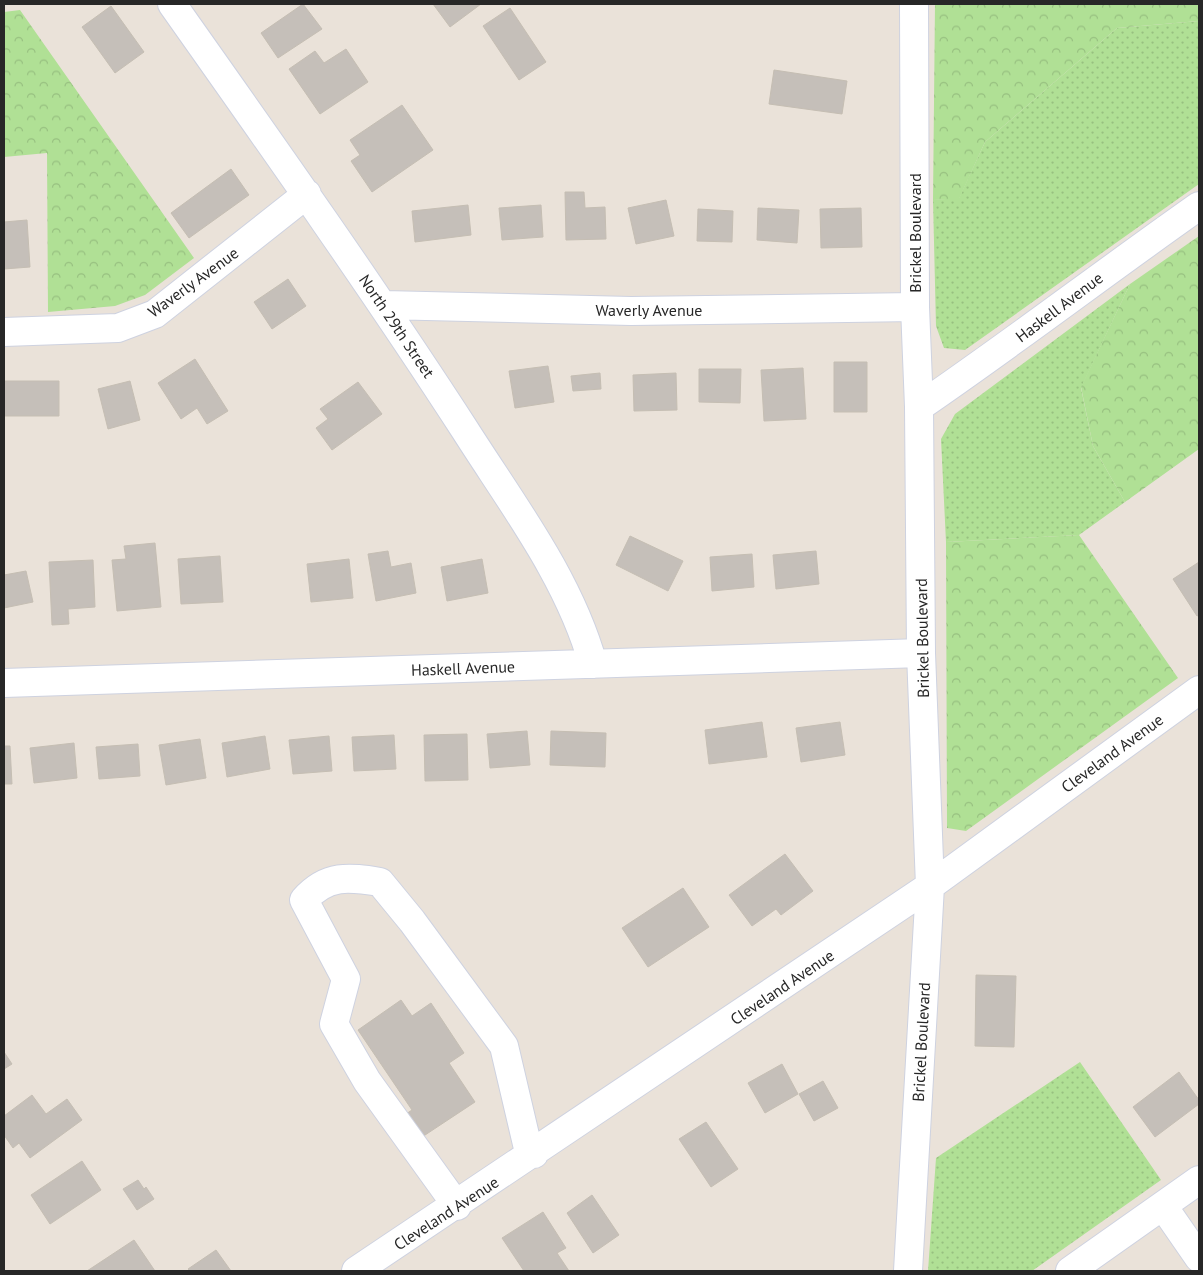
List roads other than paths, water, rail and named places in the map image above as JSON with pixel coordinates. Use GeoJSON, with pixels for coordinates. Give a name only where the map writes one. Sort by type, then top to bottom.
{"type":"FeatureCollection","features":[{"type":"Feature","properties":{"kind":"street","name":"North 29th Street"},"geometry":{"type":"LineString","coordinates":[[172,4],[384,305],[526,524],[567,595],[593,664]]}},
{"type":"Feature","properties":{"kind":"street","name":"Brickel Boulevard"},"geometry":{"type":"LineString","coordinates":[[908,1271],[930,886],[921,652],[919,406],[914,308],[914,4]]}},
{"type":"Feature","properties":{"kind":"street","name":"Waverly Avenue"},"geometry":{"type":"LineString","coordinates":[[4,332],[118,328],[155,314],[307,194]]}},
{"type":"Feature","properties":{"kind":"street","name":"Haskell Avenue"},"geometry":{"type":"LineString","coordinates":[[919,406],[998,353],[1056,308],[1199,206]]}},
{"type":"Feature","properties":{"kind":"street","name":"Waverly Avenue"},"geometry":{"type":"LineString","coordinates":[[384,305],[631,311],[914,308]]}},
{"type":"Feature","properties":{"kind":"street","name":"Haskell Avenue"},"geometry":{"type":"LineString","coordinates":[[4,683],[921,652]]}},
{"type":"Feature","properties":{"kind":"street","name":"Cleveland Avenue"},"geometry":{"type":"LineString","coordinates":[[356,1271],[457,1206],[930,886],[1199,690]]}},
{"type":"Feature","properties":{"kind":"street"},"geometry":{"type":"LineString","coordinates":[[457,1206],[367,1081],[334,1024],[346,978],[304,900],[314,889],[331,880],[352,878],[380,882],[412,921],[504,1046],[527,1144],[534,1154]]}},
{"type":"Feature","properties":{"kind":"street"},"geometry":{"type":"LineString","coordinates":[[1070,1271],[1199,1180]]}},
{"type":"Feature","properties":{"kind":"street"},"geometry":{"type":"LineString","coordinates":[[1164,1206],[1199,1258]]}}]}
